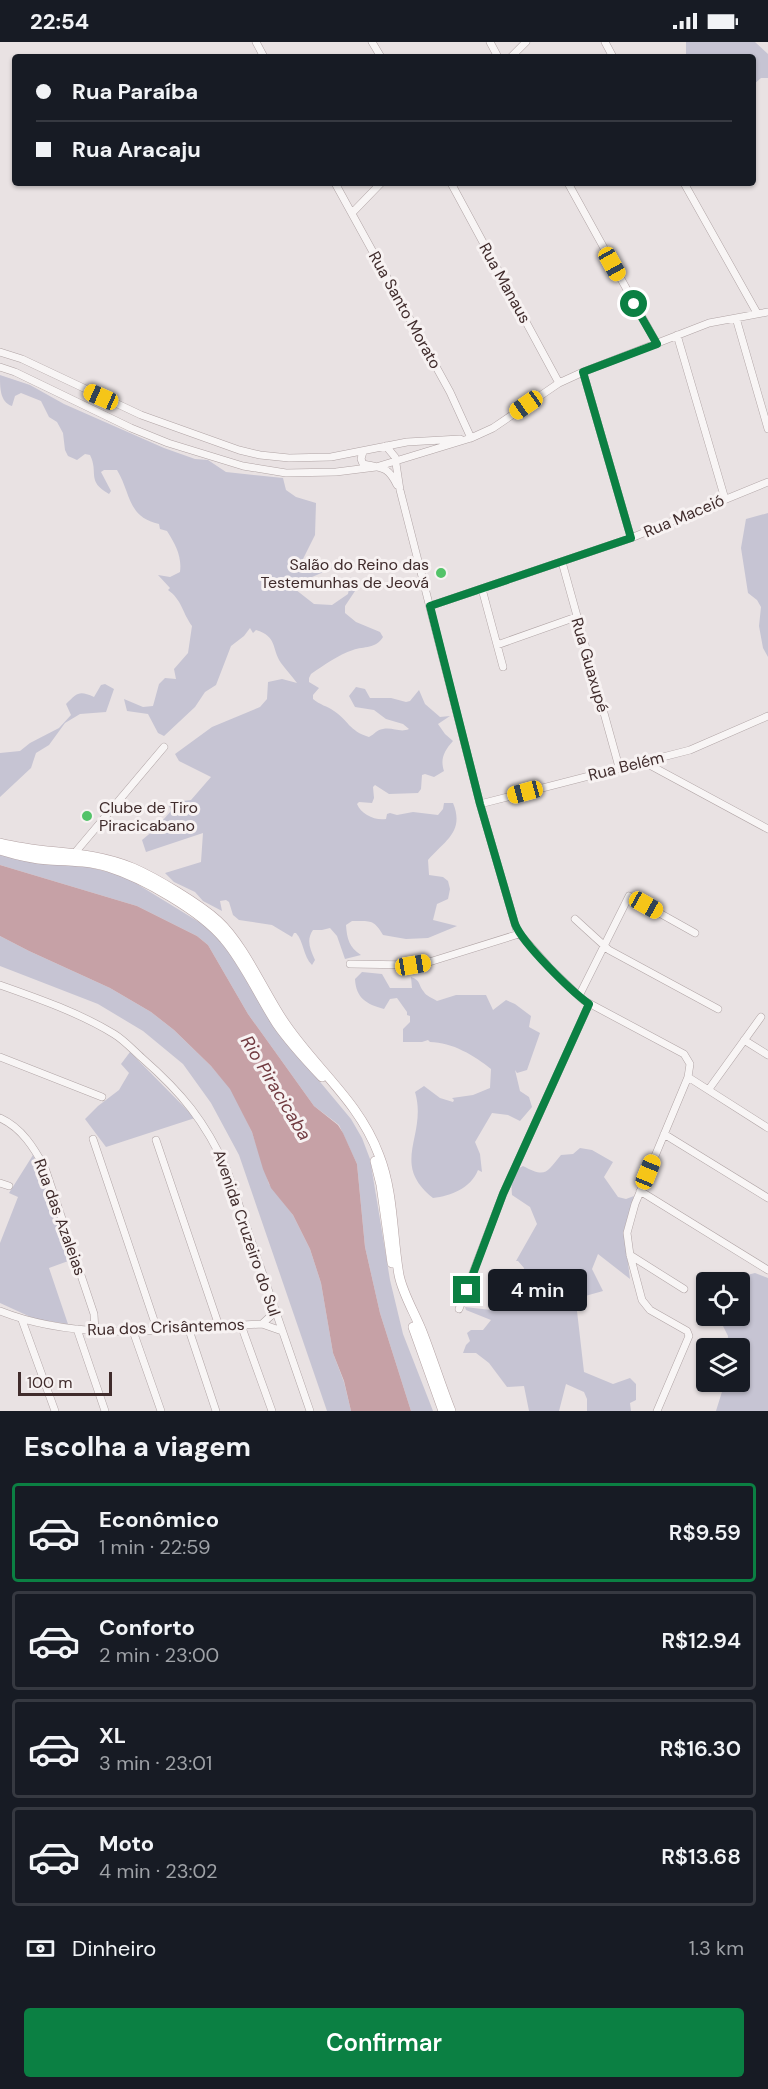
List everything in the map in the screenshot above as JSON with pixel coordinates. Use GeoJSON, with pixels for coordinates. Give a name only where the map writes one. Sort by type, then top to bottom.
{"type":"FeatureCollection","features":[{"type":"Feature","properties":{"kind":"main road"},"geometry":{"type":"LineString","coordinates":[[0,843],[72,856],[101,857],[136,870],[194,903],[218,921],[231,936],[283,1021],[358,1112],[380,1156],[387,1182],[400,1278],[424,1335],[451,1411]]}},
{"type":"Feature","properties":{"kind":"main road"},"geometry":{"type":"LineString","coordinates":[[0,850],[19,856],[48,860],[72,856],[126,873],[189,909],[213,926],[226,940],[278,1025],[354,1116],[374,1157],[381,1185],[394,1281],[417,1335],[443,1411]]}},
{"type":"Feature","properties":{"kind":"street"},"geometry":{"type":"LineString","coordinates":[[514,54],[526,42]]}},
{"type":"Feature","properties":{"kind":"street","name":"Rua Santo Morato"},"geometry":{"type":"LineString","coordinates":[[337,186],[450,392],[471,438]]}},
{"type":"Feature","properties":{"kind":"street"},"geometry":{"type":"LineString","coordinates":[[352,213],[378,186]]}},
{"type":"Feature","properties":{"kind":"street","name":"Rua Manaus"},"geometry":{"type":"LineString","coordinates":[[453,186],[559,382]]}},
{"type":"Feature","properties":{"kind":"street"},"geometry":{"type":"LineString","coordinates":[[570,186],[657,344]]}},
{"type":"Feature","properties":{"kind":"street"},"geometry":{"type":"LineString","coordinates":[[686,186],[757,313]]}},
{"type":"Feature","properties":{"kind":"street"},"geometry":{"type":"LineString","coordinates":[[0,368],[15,372],[140,432],[168,443],[243,466],[272,472],[312,474],[376,467],[471,438],[494,428],[559,382],[709,323],[768,312]]}},
{"type":"Feature","properties":{"kind":"street"},"geometry":{"type":"LineString","coordinates":[[736,318],[768,429]]}},
{"type":"Feature","properties":{"kind":"street"},"geometry":{"type":"LineString","coordinates":[[677,335],[725,499]]}},
{"type":"Feature","properties":{"kind":"street"},"geometry":{"type":"LineString","coordinates":[[0,352],[22,359],[141,415],[239,450],[260,454],[306,458],[331,457],[406,442],[471,438]]}},
{"type":"Feature","properties":{"kind":"street"},"geometry":{"type":"LineString","coordinates":[[583,372],[631,538]]}},
{"type":"Feature","properties":{"kind":"street"},"geometry":{"type":"LineString","coordinates":[[386,446],[392,451],[395,460],[400,490],[480,804],[519,934],[589,1004],[684,1054],[690,1064],[688,1077],[630,1217],[627,1233],[639,1295],[646,1307],[687,1331],[689,1336],[657,1411]]}},
{"type":"Feature","properties":{"kind":"street"},"geometry":{"type":"LineString","coordinates":[[363,452],[361,462],[387,469],[400,490]]}},
{"type":"Feature","properties":{"kind":"street","name":"Rua Maceió"},"geometry":{"type":"LineString","coordinates":[[430,606],[631,538],[768,482]]}},
{"type":"Feature","properties":{"kind":"street","name":"Rua Guaxupé"},"geometry":{"type":"LineString","coordinates":[[562,562],[619,767]]}},
{"type":"Feature","properties":{"kind":"street"},"geometry":{"type":"LineString","coordinates":[[482,589],[503,667]]}},
{"type":"Feature","properties":{"kind":"street"},"geometry":{"type":"LineString","coordinates":[[497,645],[576,617]]}},
{"type":"Feature","properties":{"kind":"street","name":"Rua Belém"},"geometry":{"type":"LineString","coordinates":[[480,804],[690,750],[768,716]]}},
{"type":"Feature","properties":{"kind":"street"},"geometry":{"type":"LineString","coordinates":[[72,856],[164,747]]}},
{"type":"Feature","properties":{"kind":"street"},"geometry":{"type":"LineString","coordinates":[[644,762],[768,829]]}},
{"type":"Feature","properties":{"kind":"street"},"geometry":{"type":"LineString","coordinates":[[579,996],[629,896],[695,933]]}},
{"type":"Feature","properties":{"kind":"street"},"geometry":{"type":"LineString","coordinates":[[575,919],[609,950],[718,1009]]}},
{"type":"Feature","properties":{"kind":"street"},"geometry":{"type":"LineString","coordinates":[[350,964],[413,965],[426,963],[519,934]]}},
{"type":"Feature","properties":{"kind":"street","name":"Avenida Cruzeiro do Sul"},"geometry":{"type":"LineString","coordinates":[[0,985],[64,1009],[115,1034],[170,1083],[202,1121],[214,1139],[227,1170],[310,1411]]}},
{"type":"Feature","properties":{"kind":"street"},"geometry":{"type":"LineString","coordinates":[[459,1309],[503,1194],[589,1004]]}},
{"type":"Feature","properties":{"kind":"street"},"geometry":{"type":"LineString","coordinates":[[709,1089],[761,1017]]}},
{"type":"Feature","properties":{"kind":"street"},"geometry":{"type":"LineString","coordinates":[[744,1040],[768,1055]]}},
{"type":"Feature","properties":{"kind":"street"},"geometry":{"type":"LineString","coordinates":[[0,1057],[102,1097]]}},
{"type":"Feature","properties":{"kind":"street"},"geometry":{"type":"LineString","coordinates":[[688,1077],[768,1128]]}},
{"type":"Feature","properties":{"kind":"street","name":"Rua das Azaleias"},"geometry":{"type":"LineString","coordinates":[[0,1118],[8,1122],[33,1146],[45,1168],[94,1314],[94,1332]]}},
{"type":"Feature","properties":{"kind":"street"},"geometry":{"type":"LineString","coordinates":[[664,1134],[768,1198]]}},
{"type":"Feature","properties":{"kind":"street"},"geometry":{"type":"LineString","coordinates":[[93,1139],[157,1329]]}},
{"type":"Feature","properties":{"kind":"street"},"geometry":{"type":"LineString","coordinates":[[156,1140],[219,1326]]}},
{"type":"Feature","properties":{"kind":"street"},"geometry":{"type":"LineString","coordinates":[[0,1183],[9,1186]]}},
{"type":"Feature","properties":{"kind":"street"},"geometry":{"type":"LineString","coordinates":[[640,1191],[768,1268]]}},
{"type":"Feature","properties":{"kind":"street"},"geometry":{"type":"LineString","coordinates":[[630,1255],[684,1290]]}},
{"type":"Feature","properties":{"kind":"street","name":"Rua dos Crisântemos"},"geometry":{"type":"LineString","coordinates":[[0,1311],[22,1320],[44,1325],[94,1332],[262,1324],[282,1331]]}},
{"type":"Feature","properties":{"kind":"street","name":"Rua dos Crisântemos"},"geometry":{"type":"LineString","coordinates":[[262,1324],[275,1312]]}},
{"type":"Feature","properties":{"kind":"street"},"geometry":{"type":"LineString","coordinates":[[22,1320],[56,1411]]}},
{"type":"Feature","properties":{"kind":"street"},"geometry":{"type":"LineString","coordinates":[[242,1325],[272,1411]]}},
{"type":"Feature","properties":{"kind":"street"},"geometry":{"type":"LineString","coordinates":[[188,1327],[216,1411]]}},
{"type":"Feature","properties":{"kind":"street"},"geometry":{"type":"LineString","coordinates":[[77,1329],[105,1411]]}},
{"type":"Feature","properties":{"kind":"street"},"geometry":{"type":"LineString","coordinates":[[133,1330],[161,1411]]}},
{"type":"Feature","properties":{"kind":"shaded area"},"geometry":{"type":"Polygon","coordinates":[[[686,42],[755,42],[768,54],[768,78],[761,78],[756,82],[756,54],[686,54],[686,42]]]}},
{"type":"Feature","properties":{"kind":"shaded area"},"geometry":{"type":"Polygon","coordinates":[[[0,375],[30,385],[64,404],[164,448],[195,459],[208,460],[226,472],[283,478],[286,490],[296,497],[316,503],[315,535],[303,559],[318,566],[340,565],[291,586],[314,604],[332,605],[348,594],[351,577],[355,591],[345,606],[345,613],[356,622],[380,632],[383,637],[377,644],[353,650],[331,660],[311,674],[309,682],[319,688],[313,695],[313,699],[339,714],[357,732],[369,737],[383,729],[409,729],[403,724],[386,719],[374,710],[355,707],[349,696],[356,687],[365,689],[370,698],[391,698],[406,702],[410,701],[419,690],[425,704],[440,717],[450,716],[438,724],[453,741],[444,755],[442,763],[444,771],[434,777],[422,775],[421,789],[418,793],[389,794],[375,785],[372,803],[359,802],[357,804],[365,814],[373,818],[386,819],[387,814],[390,813],[397,815],[413,812],[438,815],[444,803],[453,803],[456,813],[455,829],[428,860],[429,875],[443,877],[448,881],[450,889],[448,899],[437,904],[433,920],[457,926],[428,938],[406,939],[383,935],[371,922],[352,921],[346,925],[348,939],[351,946],[361,955],[345,959],[337,936],[330,928],[313,930],[309,941],[315,960],[312,965],[296,933],[292,937],[272,925],[239,920],[233,915],[229,902],[226,900],[220,901],[222,911],[203,901],[195,892],[174,882],[165,873],[201,862],[203,833],[146,852],[142,840],[171,811],[168,803],[191,800],[211,777],[179,761],[175,754],[212,727],[260,707],[267,699],[268,682],[282,679],[297,683],[281,663],[268,636],[256,630],[253,633],[250,628],[231,646],[216,685],[205,692],[195,707],[164,736],[158,733],[148,714],[127,711],[124,699],[143,707],[153,706],[159,684],[165,678],[176,679],[174,669],[188,653],[192,626],[179,602],[168,590],[170,588],[158,575],[170,577],[180,572],[178,551],[167,531],[160,529],[159,524],[149,521],[135,510],[117,470],[101,472],[111,491],[109,494],[95,481],[90,455],[85,454],[77,460],[68,456],[63,433],[57,422],[49,417],[41,401],[21,393],[15,396],[12,406],[8,404],[3,398],[0,375]]]}},
{"type":"Feature","properties":{"kind":"shaded area"},"geometry":{"type":"Polygon","coordinates":[[[768,513],[768,657],[763,648],[759,626],[761,607],[757,600],[748,593],[741,548],[746,519],[768,513]]]}},
{"type":"Feature","properties":{"kind":"shaded area"},"geometry":{"type":"Polygon","coordinates":[[[105,684],[114,689],[106,712],[80,714],[65,723],[49,745],[36,753],[31,768],[0,797],[0,753],[20,751],[30,743],[59,728],[71,715],[66,704],[70,700],[81,693],[94,697],[101,685],[105,684]]]}},
{"type":"Feature","properties":{"kind":"shaded area"},"geometry":{"type":"Polygon","coordinates":[[[0,854],[84,866],[124,876],[212,930],[224,944],[276,1029],[351,1119],[362,1138],[370,1159],[390,1280],[403,1334],[433,1411],[411,1411],[380,1313],[365,1247],[357,1164],[339,1125],[314,1106],[248,1014],[208,945],[197,936],[137,906],[0,865],[0,854]]]}},
{"type":"Feature","properties":{"kind":"shaded area"},"geometry":{"type":"Polygon","coordinates":[[[0,936],[110,988],[151,1012],[174,1030],[231,1089],[252,1132],[269,1184],[293,1215],[310,1249],[321,1283],[333,1353],[344,1382],[351,1411],[327,1411],[239,1155],[211,1103],[183,1064],[143,1031],[98,1004],[0,966],[0,936]]]}},
{"type":"Feature","properties":{"kind":"shaded area"},"geometry":{"type":"Polygon","coordinates":[[[362,972],[382,974],[390,988],[412,988],[411,977],[414,978],[425,993],[437,1001],[456,995],[486,995],[493,1010],[506,1000],[531,1016],[529,1027],[540,1033],[527,1070],[517,1073],[515,1070],[520,1091],[529,1097],[532,1107],[520,1121],[508,1115],[492,1113],[475,1142],[480,1154],[482,1172],[478,1170],[471,1182],[460,1190],[433,1198],[420,1185],[413,1173],[412,1148],[418,1108],[415,1092],[424,1086],[440,1098],[453,1102],[452,1098],[473,1095],[490,1088],[491,1069],[447,1044],[428,1040],[403,1042],[403,1029],[410,1022],[410,1016],[407,1015],[397,998],[390,999],[384,1009],[363,999],[357,991],[355,979],[362,972]]]}},
{"type":"Feature","properties":{"kind":"shaded area"},"geometry":{"type":"Polygon","coordinates":[[[130,1052],[195,1118],[106,1147],[85,1119],[119,1090],[129,1073],[121,1064],[130,1052]]]}},
{"type":"Feature","properties":{"kind":"shaded area"},"geometry":{"type":"Polygon","coordinates":[[[580,1148],[592,1150],[613,1162],[604,1177],[618,1197],[626,1199],[634,1196],[624,1230],[630,1279],[598,1254],[592,1269],[603,1291],[571,1300],[577,1311],[584,1372],[613,1384],[630,1378],[636,1384],[636,1400],[630,1403],[631,1411],[587,1411],[587,1399],[584,1392],[566,1384],[559,1411],[529,1411],[524,1386],[507,1387],[489,1363],[476,1353],[463,1353],[470,1341],[467,1333],[471,1330],[483,1330],[491,1320],[466,1310],[465,1307],[491,1310],[500,1302],[497,1289],[519,1281],[523,1273],[524,1268],[516,1261],[537,1224],[530,1207],[512,1195],[512,1182],[516,1171],[523,1166],[537,1172],[545,1172],[561,1155],[573,1154],[580,1148]]]}},
{"type":"Feature","properties":{"kind":"shaded area"},"geometry":{"type":"Polygon","coordinates":[[[33,1155],[60,1224],[71,1260],[49,1268],[68,1324],[35,1319],[0,1303],[0,1243],[18,1197],[9,1193],[33,1155]]]}},
{"type":"Feature","properties":{"kind":"shaded area"},"geometry":{"type":"Polygon","coordinates":[[[755,1273],[768,1278],[768,1411],[716,1411],[722,1392],[750,1392],[750,1338],[728,1338],[723,1326],[750,1326],[750,1274],[755,1273]]]}},
{"type":"Feature","properties":{"kind":"water","name":"Rio Piracicaba"},"geometry":{"type":"Polygon","coordinates":[[[0,865],[137,906],[197,936],[208,945],[248,1014],[314,1106],[338,1125],[357,1164],[365,1247],[380,1313],[411,1411],[351,1411],[344,1381],[333,1353],[321,1283],[310,1249],[293,1215],[271,1188],[252,1132],[230,1089],[211,1066],[174,1030],[151,1012],[110,988],[0,936],[0,865]]]}},
{"type":"Feature","properties":{"kind":"place","name":"Salão do Reino das Testemunhas de Jeová"},"geometry":{"type":"Point","coordinates":[441,573]}},
{"type":"Feature","properties":{"kind":"place","name":"Clube de Tiro Piracicabano"},"geometry":{"type":"Point","coordinates":[87,816]}},
{"type":"Feature","properties":{"kind":"route"},"geometry":{"type":"LineString","coordinates":[[467,1290],[503,1194],[589,1004],[549,967],[519,934],[515,924],[480,804],[430,606],[631,538],[583,372],[657,344],[634,304]]}}]}
